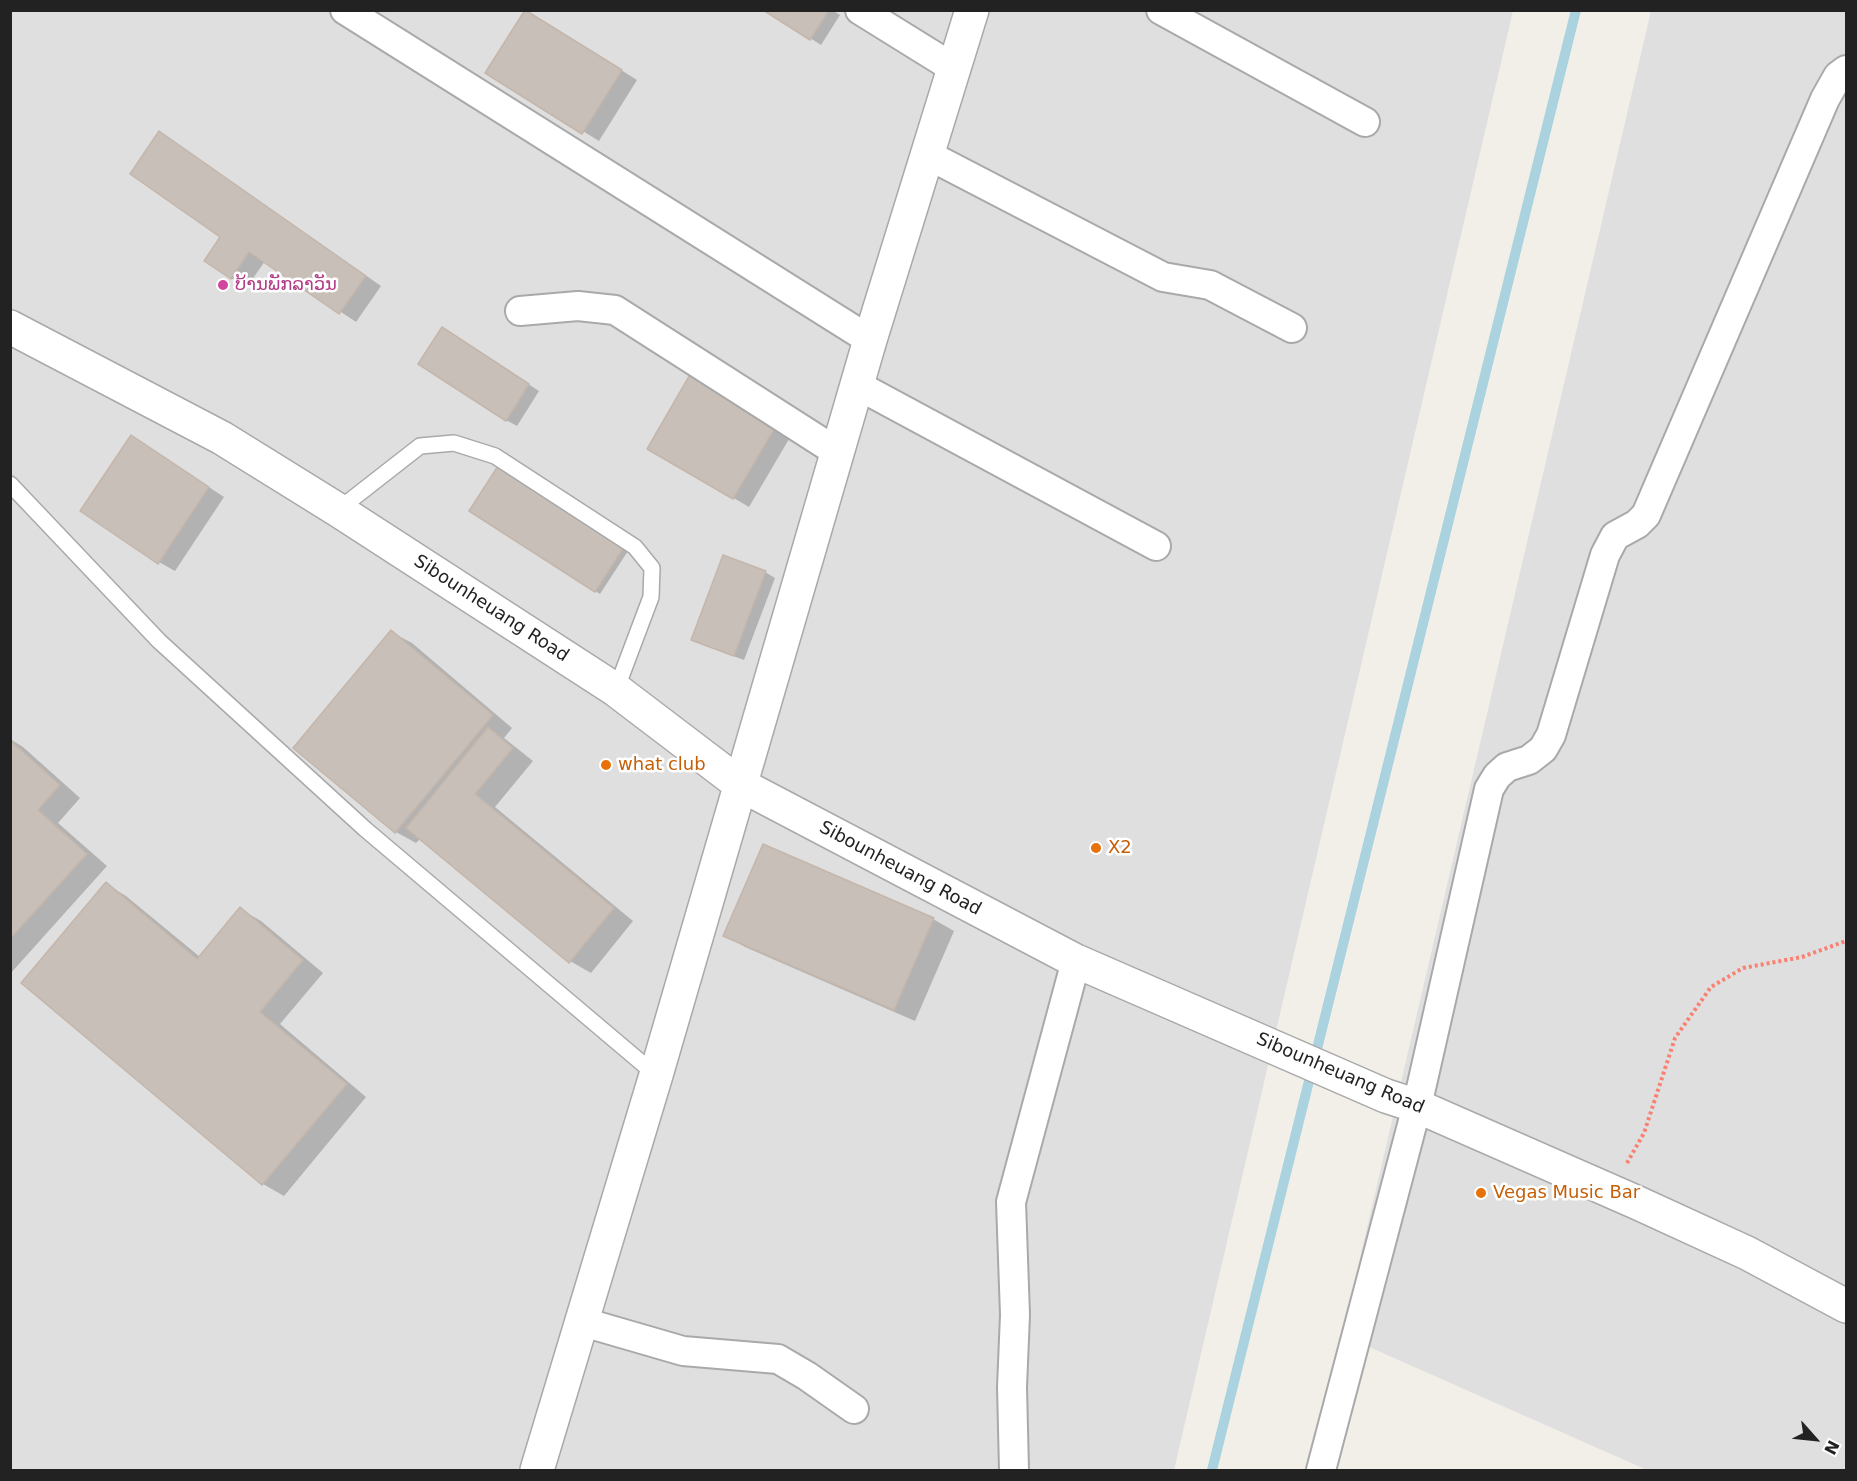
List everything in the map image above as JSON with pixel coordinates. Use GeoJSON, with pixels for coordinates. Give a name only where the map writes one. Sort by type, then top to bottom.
{"type":"FeatureCollection","features":[{"type":"Feature","properties":{"kind":"street"},"geometry":{"type":"LineString","coordinates":[[345,10],[870,340]]}},
{"type":"Feature","properties":{"kind":"street"},"geometry":{"type":"LineString","coordinates":[[860,10],[955,69]]}},
{"type":"Feature","properties":{"kind":"street"},"geometry":{"type":"LineString","coordinates":[[537,1470],[583,1323],[870,340],[972,10]]}},
{"type":"Feature","properties":{"kind":"street"},"geometry":{"type":"LineString","coordinates":[[1161,10],[1365,122]]}},
{"type":"Feature","properties":{"kind":"street"},"geometry":{"type":"LineString","coordinates":[[1322,1470],[1417,1106],[1489,789],[1497,776],[1507,767],[1529,760],[1543,749],[1551,735],[1605,555],[1615,536],[1637,524],[1646,515],[1825,99],[1838,76],[1846,70]]}},
{"type":"Feature","properties":{"kind":"street"},"geometry":{"type":"LineString","coordinates":[[928,154],[1163,277],[1209,285],[1292,328]]}},
{"type":"Feature","properties":{"kind":"street"},"geometry":{"type":"LineString","coordinates":[[520,310],[578,306],[615,310],[837,452]]}},
{"type":"Feature","properties":{"kind":"street","name":"Sibounheuang Road"},"geometry":{"type":"LineString","coordinates":[[16,340],[222,438],[338,510],[616,690],[741,785],[1076,961],[1611,1191],[1747,1253],[1846,1306]]}},
{"type":"Feature","properties":{"kind":"street"},"geometry":{"type":"LineString","coordinates":[[857,386],[1156,546]]}},
{"type":"Feature","properties":{"kind":"street"},"geometry":{"type":"LineString","coordinates":[[1014,1470],[1012,1388],[1015,1315],[1011,1202],[1076,961]]}},
{"type":"Feature","properties":{"kind":"street"},"geometry":{"type":"LineString","coordinates":[[583,1323],[683,1351],[778,1359],[854,1409]]}},
{"type":"Feature","properties":{"kind":"lane"},"geometry":{"type":"LineString","coordinates":[[338,510],[420,446],[454,443],[495,456],[635,547],[652,568],[651,597],[616,690]]}},
{"type":"Feature","properties":{"kind":"lane"},"geometry":{"type":"LineString","coordinates":[[10,484],[159,641],[193,673],[365,829],[656,1075]]}},
{"type":"Feature","properties":{"kind":"path"},"geometry":{"type":"LineString","coordinates":[[1611,1191],[1644,1132],[1675,1038],[1711,987],[1743,968],[1802,957],[1846,941]]}},
{"type":"Feature","properties":{"kind":"shaded area"},"geometry":{"type":"Polygon","coordinates":[[[10,11],[1513,11],[1174,1470],[11,1470],[10,11]]]}},
{"type":"Feature","properties":{"kind":"shaded area"},"geometry":{"type":"Polygon","coordinates":[[[1651,11],[1846,11],[1846,1470],[1647,1470],[1342,1335],[1651,11]]]}},
{"type":"Feature","properties":{"kind":"building"},"geometry":{"type":"Polygon","coordinates":[[[525,10],[622,70],[582,134],[485,73],[525,10]]]}},
{"type":"Feature","properties":{"kind":"building"},"geometry":{"type":"Polygon","coordinates":[[[763,10],[829,10],[810,40],[763,10]]]}},
{"type":"Feature","properties":{"kind":"building"},"geometry":{"type":"Polygon","coordinates":[[[159,131],[366,276],[339,314],[249,252],[231,279],[204,261],[220,237],[130,174],[159,131]]]}},
{"type":"Feature","properties":{"kind":"building"},"geometry":{"type":"Polygon","coordinates":[[[442,327],[529,384],[506,421],[418,364],[442,327]]]}},
{"type":"Feature","properties":{"kind":"building"},"geometry":{"type":"Polygon","coordinates":[[[691,373],[777,424],[733,499],[647,449],[691,373]]]}},
{"type":"Feature","properties":{"kind":"building"},"geometry":{"type":"Polygon","coordinates":[[[131,435],[209,487],[158,564],[80,511],[131,435]]]}},
{"type":"Feature","properties":{"kind":"building"},"geometry":{"type":"Polygon","coordinates":[[[498,466],[624,547],[595,592],[469,511],[498,466]]]}},
{"type":"Feature","properties":{"kind":"building"},"geometry":{"type":"Polygon","coordinates":[[[723,555],[766,571],[734,656],[691,640],[723,555]]]}},
{"type":"Feature","properties":{"kind":"building"},"geometry":{"type":"Polygon","coordinates":[[[391,630],[493,715],[395,833],[293,748],[391,630]]]}},
{"type":"Feature","properties":{"kind":"building"},"geometry":{"type":"Polygon","coordinates":[[[488,727],[513,748],[475,794],[614,908],[569,963],[406,828],[488,727]]]}},
{"type":"Feature","properties":{"kind":"building"},"geometry":{"type":"Polygon","coordinates":[[[10,740],[60,785],[38,810],[87,854],[10,939],[10,740]]]}},
{"type":"Feature","properties":{"kind":"building"},"geometry":{"type":"Polygon","coordinates":[[[763,844],[934,918],[894,1010],[723,936],[763,844]]]}},
{"type":"Feature","properties":{"kind":"building"},"geometry":{"type":"Polygon","coordinates":[[[106,882],[197,959],[240,907],[303,960],[260,1012],[347,1084],[262,1185],[21,983],[106,882]]]}},
{"type":"Feature","properties":{"kind":"waterway"},"geometry":{"type":"LineString","coordinates":[[1212,1470],[1576,10]]}},
{"type":"Feature","properties":{"kind":"place","name":"ບ້ານພັກລາວັນ"},"geometry":{"type":"Point","coordinates":[223,285]}},
{"type":"Feature","properties":{"kind":"place","name":"what club"},"geometry":{"type":"Point","coordinates":[606,765]}},
{"type":"Feature","properties":{"kind":"place","name":"X2"},"geometry":{"type":"Point","coordinates":[1096,848]}},
{"type":"Feature","properties":{"kind":"place","name":"Vegas Music Bar"},"geometry":{"type":"Point","coordinates":[1481,1193]}}]}
